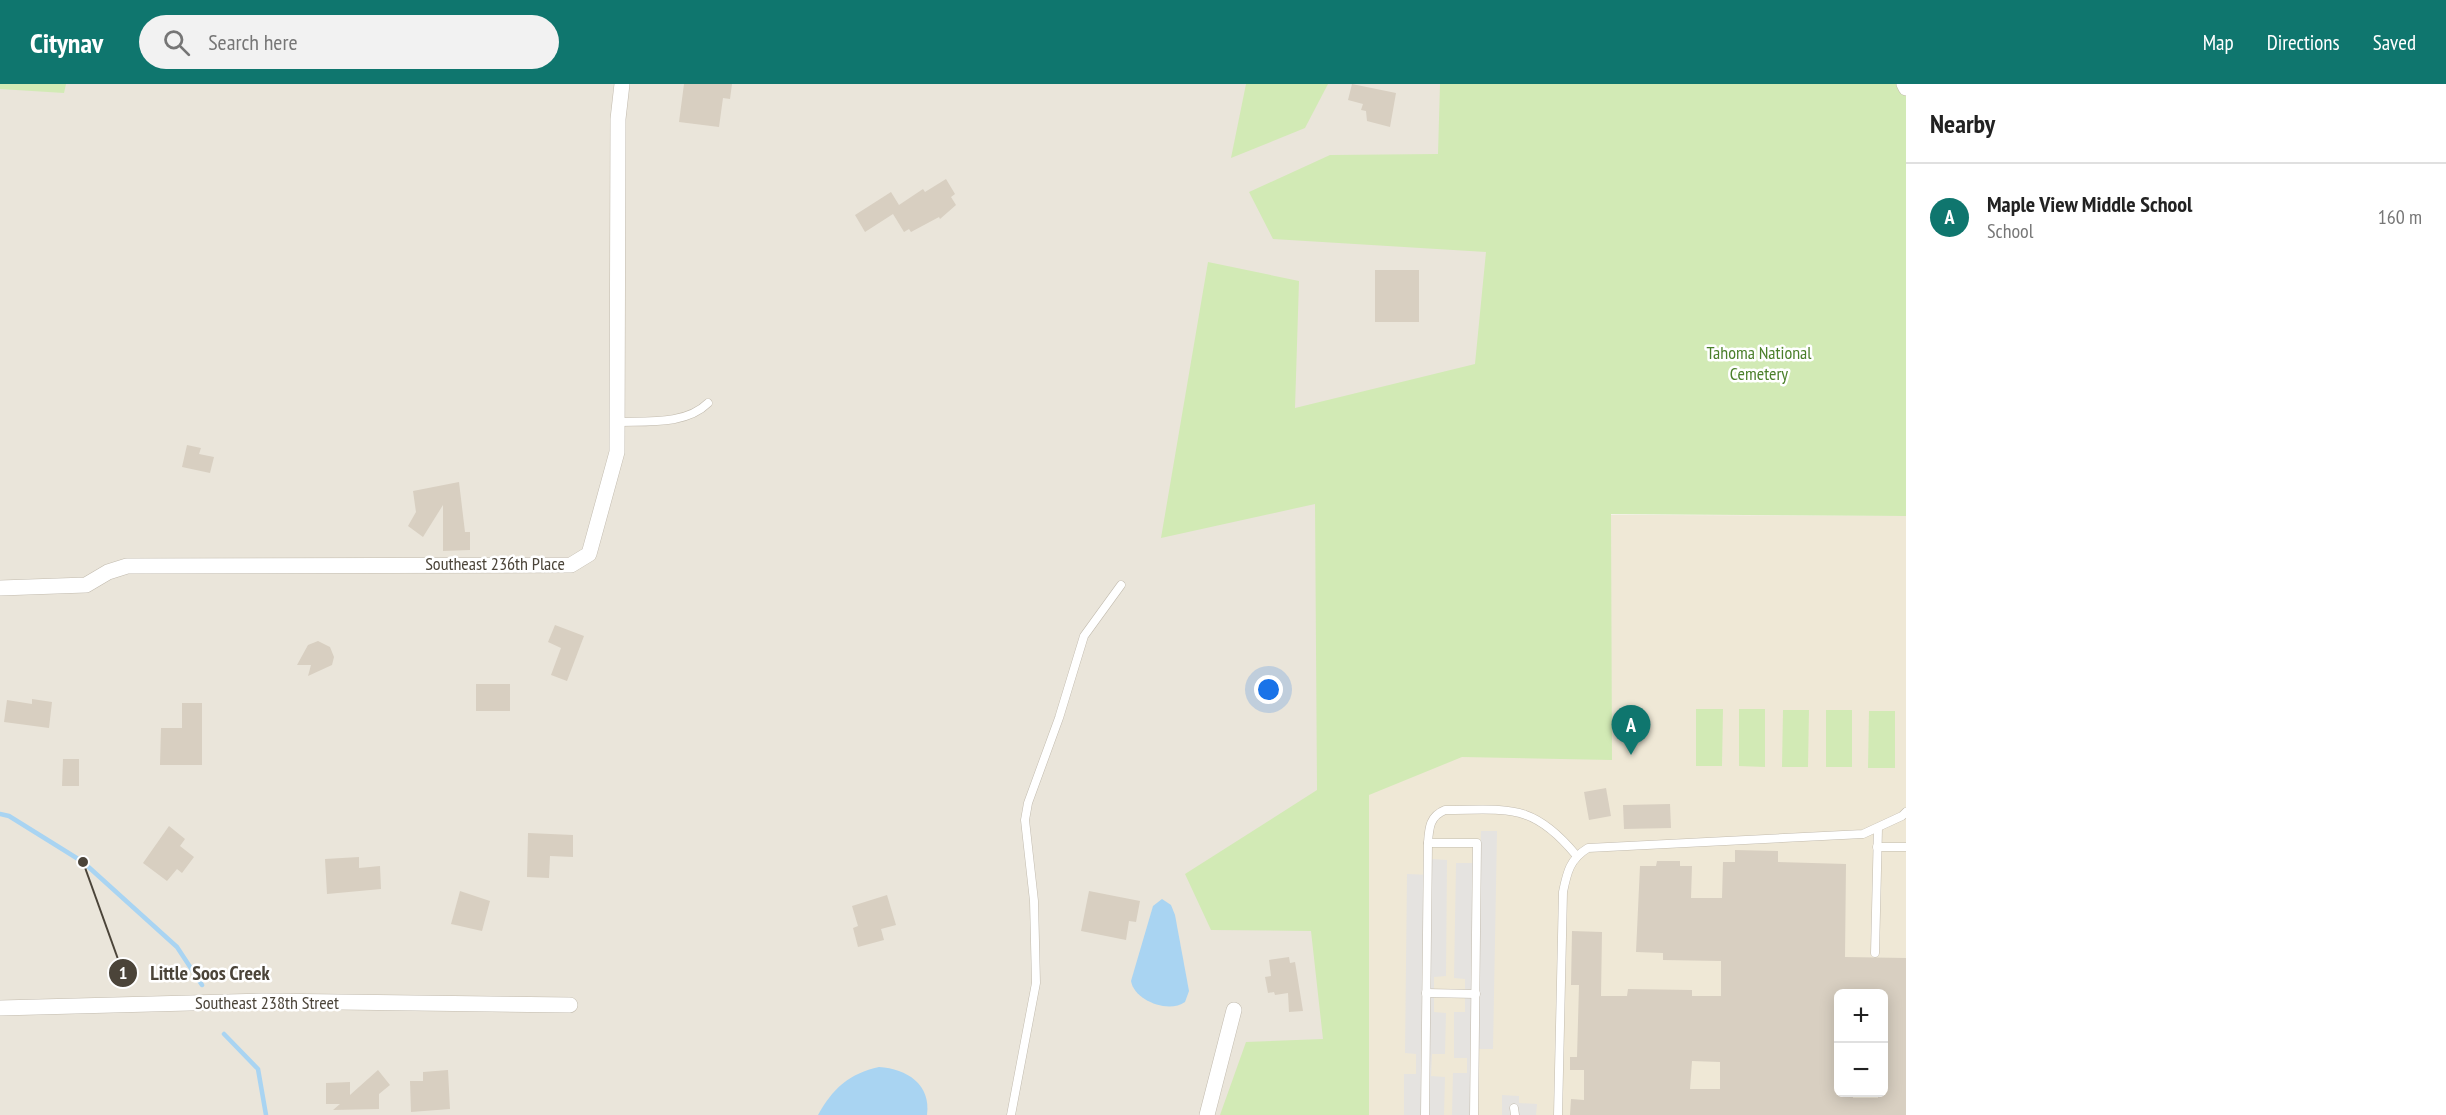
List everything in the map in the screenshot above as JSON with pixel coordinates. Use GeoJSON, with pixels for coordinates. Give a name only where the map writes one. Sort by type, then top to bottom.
{"type":"FeatureCollection","features":[{"type":"Feature","properties":{"kind":"street","name":"Southeast 236th Place"},"geometry":{"type":"LineString","coordinates":[[0,588],[86,585],[108,572],[127,566],[571,565],[589,554],[616,452],[618,422],[618,119],[622,84]]}},
{"type":"Feature","properties":{"kind":"street","name":"Southeast 238th Street"},"geometry":{"type":"LineString","coordinates":[[0,1008],[263,1001],[570,1005]]}},
{"type":"Feature","properties":{"kind":"street"},"geometry":{"type":"LineString","coordinates":[[1207,1115],[1234,1010]]}},
{"type":"Feature","properties":{"kind":"lane"},"geometry":{"type":"LineString","coordinates":[[618,422],[660,421],[692,415],[708,403]]}},
{"type":"Feature","properties":{"kind":"lane"},"geometry":{"type":"LineString","coordinates":[[1011,1115],[1036,983],[1034,901],[1025,820],[1028,803],[1059,718],[1084,636],[1120,585]]}},
{"type":"Feature","properties":{"kind":"lane"},"geometry":{"type":"LineString","coordinates":[[1425,1115],[1429,825],[1436,814],[1445,810],[1516,810],[1530,815],[1557,832],[1576,855]]}},
{"type":"Feature","properties":{"kind":"lane"},"geometry":{"type":"LineString","coordinates":[[1558,1115],[1563,892],[1568,867],[1576,855],[1588,848],[1863,834],[1906,812]]}},
{"type":"Feature","properties":{"kind":"lane"},"geometry":{"type":"LineString","coordinates":[[1875,953],[1878,828]]}},
{"type":"Feature","properties":{"kind":"lane"},"geometry":{"type":"LineString","coordinates":[[1428,843],[1477,843],[1474,1115]]}},
{"type":"Feature","properties":{"kind":"lane"},"geometry":{"type":"LineString","coordinates":[[1878,847],[1906,847]]}},
{"type":"Feature","properties":{"kind":"lane"},"geometry":{"type":"LineString","coordinates":[[1426,993],[1476,994]]}},
{"type":"Feature","properties":{"kind":"shaded area"},"geometry":{"type":"Polygon","coordinates":[[[0,84],[1615,84],[1360,1115],[0,1115],[0,84]]]}},
{"type":"Feature","properties":{"kind":"shaded area"},"geometry":{"type":"Polygon","coordinates":[[[1354,514],[1906,516],[1906,1115],[1360,1115],[1354,514]]]}},
{"type":"Feature","properties":{"kind":"shaded area"},"geometry":{"type":"Polygon","coordinates":[[[1481,831],[1497,831],[1493,1049],[1472,1049],[1471,1115],[1452,1115],[1453,1073],[1467,1073],[1467,1058],[1454,1058],[1454,1012],[1465,1012],[1465,979],[1454,978],[1456,863],[1480,863],[1481,831]]]}},
{"type":"Feature","properties":{"kind":"shaded area"},"geometry":{"type":"Polygon","coordinates":[[[1431,859],[1447,860],[1446,976],[1434,977],[1434,1012],[1446,1013],[1445,1054],[1432,1054],[1431,1076],[1445,1077],[1444,1115],[1404,1115],[1404,1074],[1416,1074],[1416,1054],[1405,1053],[1407,874],[1431,875],[1431,859]]]}},
{"type":"Feature","properties":{"kind":"shaded area"},"geometry":{"type":"Polygon","coordinates":[[[1502,1095],[1519,1096],[1519,1103],[1537,1104],[1536,1115],[1502,1115],[1502,1095]]]}},
{"type":"Feature","properties":{"kind":"green space"},"geometry":{"type":"Polygon","coordinates":[[[0,84],[66,84],[64,93],[0,89],[0,84]]]}},
{"type":"Feature","properties":{"kind":"green space"},"geometry":{"type":"Polygon","coordinates":[[[1246,84],[1328,84],[1305,128],[1231,158],[1246,84]]]}},
{"type":"Feature","properties":{"kind":"green space","name":"Tahoma National Cemetery"},"geometry":{"type":"Polygon","coordinates":[[[1440,84],[1906,84],[1906,516],[1611,514],[1612,760],[1462,757],[1369,795],[1369,1115],[1220,1115],[1246,1042],[1323,1039],[1311,931],[1211,930],[1185,874],[1317,790],[1315,504],[1161,538],[1208,262],[1299,281],[1295,408],[1475,364],[1486,252],[1273,239],[1249,192],[1330,155],[1438,154],[1440,84]]]}},
{"type":"Feature","properties":{"kind":"green space"},"geometry":{"type":"Polygon","coordinates":[[[1696,709],[1723,709],[1722,766],[1696,766],[1696,709]]]}},
{"type":"Feature","properties":{"kind":"green space"},"geometry":{"type":"Polygon","coordinates":[[[1739,709],[1765,709],[1765,767],[1739,766],[1739,709]]]}},
{"type":"Feature","properties":{"kind":"green space"},"geometry":{"type":"Polygon","coordinates":[[[1783,710],[1809,710],[1808,767],[1782,767],[1783,710]]]}},
{"type":"Feature","properties":{"kind":"green space"},"geometry":{"type":"Polygon","coordinates":[[[1826,710],[1852,710],[1852,767],[1826,767],[1826,710]]]}},
{"type":"Feature","properties":{"kind":"green space"},"geometry":{"type":"Polygon","coordinates":[[[1869,711],[1895,711],[1895,768],[1868,768],[1869,711]]]}},
{"type":"Feature","properties":{"kind":"water"},"geometry":{"type":"Polygon","coordinates":[[[1162,899],[1171,905],[1175,915],[1189,991],[1185,1002],[1170,1006],[1161,1006],[1145,999],[1133,988],[1131,981],[1153,906],[1162,899]]]}},
{"type":"Feature","properties":{"kind":"water"},"geometry":{"type":"Polygon","coordinates":[[[879,1067],[899,1071],[915,1080],[925,1095],[927,1115],[818,1115],[829,1097],[843,1084],[859,1073],[879,1067]]]}},
{"type":"Feature","properties":{"kind":"building"},"geometry":{"type":"Polygon","coordinates":[[[684,84],[732,84],[730,99],[723,98],[719,127],[679,122],[684,84]]]}},
{"type":"Feature","properties":{"kind":"building"},"geometry":{"type":"Polygon","coordinates":[[[1352,84],[1396,93],[1390,127],[1367,121],[1366,111],[1361,110],[1363,104],[1348,100],[1352,84]]]}},
{"type":"Feature","properties":{"kind":"building"},"geometry":{"type":"Polygon","coordinates":[[[946,179],[955,194],[951,197],[956,205],[940,219],[939,217],[911,232],[909,229],[904,232],[893,214],[865,232],[855,215],[891,192],[899,205],[923,189],[925,192],[946,179]]]}},
{"type":"Feature","properties":{"kind":"building"},"geometry":{"type":"Polygon","coordinates":[[[1375,270],[1419,270],[1419,322],[1375,322],[1375,270]]]}},
{"type":"Feature","properties":{"kind":"building"},"geometry":{"type":"Polygon","coordinates":[[[187,445],[201,448],[199,454],[214,457],[210,473],[182,467],[187,445]]]}},
{"type":"Feature","properties":{"kind":"building"},"geometry":{"type":"Polygon","coordinates":[[[459,482],[465,532],[470,532],[470,550],[443,551],[443,505],[423,537],[408,526],[416,512],[413,491],[459,482]]]}},
{"type":"Feature","properties":{"kind":"building"},"geometry":{"type":"Polygon","coordinates":[[[555,625],[584,636],[567,681],[551,675],[561,648],[548,642],[555,625]]]}},
{"type":"Feature","properties":{"kind":"building"},"geometry":{"type":"Polygon","coordinates":[[[318,641],[330,647],[334,657],[332,665],[308,676],[311,665],[297,665],[308,645],[318,641]]]}},
{"type":"Feature","properties":{"kind":"building"},"geometry":{"type":"Polygon","coordinates":[[[476,684],[510,684],[510,711],[476,711],[476,684]]]}},
{"type":"Feature","properties":{"kind":"building"},"geometry":{"type":"Polygon","coordinates":[[[32,699],[52,702],[49,728],[4,722],[7,700],[32,704],[32,699]]]}},
{"type":"Feature","properties":{"kind":"building"},"geometry":{"type":"Polygon","coordinates":[[[182,703],[202,703],[202,765],[160,765],[161,728],[182,728],[182,703]]]}},
{"type":"Feature","properties":{"kind":"building"},"geometry":{"type":"Polygon","coordinates":[[[63,759],[79,759],[79,786],[62,786],[63,759]]]}},
{"type":"Feature","properties":{"kind":"building"},"geometry":{"type":"Polygon","coordinates":[[[1606,788],[1611,816],[1589,820],[1584,792],[1606,788]]]}},
{"type":"Feature","properties":{"kind":"building"},"geometry":{"type":"Polygon","coordinates":[[[1670,804],[1671,828],[1624,829],[1623,805],[1670,804]]]}},
{"type":"Feature","properties":{"kind":"building"},"geometry":{"type":"Polygon","coordinates":[[[169,826],[185,839],[180,846],[194,857],[182,873],[177,869],[167,881],[143,863],[169,826]]]}},
{"type":"Feature","properties":{"kind":"building"},"geometry":{"type":"Polygon","coordinates":[[[528,833],[573,835],[573,857],[550,856],[549,878],[527,877],[528,833]]]}},
{"type":"Feature","properties":{"kind":"building"},"geometry":{"type":"Polygon","coordinates":[[[1735,850],[1778,851],[1778,862],[1846,864],[1845,957],[1906,958],[1906,1115],[1570,1115],[1571,1099],[1584,1100],[1584,1070],[1570,1070],[1570,1057],[1577,1057],[1579,985],[1571,985],[1572,931],[1602,932],[1601,996],[1627,996],[1628,989],[1692,990],[1692,996],[1721,996],[1721,961],[1663,960],[1663,953],[1636,952],[1640,866],[1656,866],[1657,861],[1680,861],[1680,866],[1692,866],[1691,898],[1722,898],[1723,862],[1735,862],[1735,850]],[[1692,1061],[1690,1089],[1720,1089],[1720,1062],[1692,1061]]]}},
{"type":"Feature","properties":{"kind":"building"},"geometry":{"type":"Polygon","coordinates":[[[359,857],[359,868],[380,866],[381,889],[327,894],[325,859],[359,857]]]}},
{"type":"Feature","properties":{"kind":"building"},"geometry":{"type":"Polygon","coordinates":[[[460,891],[490,901],[482,931],[451,924],[460,891]]]}},
{"type":"Feature","properties":{"kind":"building"},"geometry":{"type":"Polygon","coordinates":[[[1089,891],[1140,901],[1136,922],[1129,921],[1126,940],[1081,931],[1089,891]]]}},
{"type":"Feature","properties":{"kind":"building"},"geometry":{"type":"Polygon","coordinates":[[[887,895],[896,925],[881,929],[884,940],[858,947],[853,928],[858,926],[852,906],[887,895]]]}},
{"type":"Feature","properties":{"kind":"building"},"geometry":{"type":"Polygon","coordinates":[[[1289,957],[1290,963],[1295,962],[1303,1011],[1289,1012],[1288,993],[1275,995],[1274,992],[1268,993],[1265,977],[1271,976],[1269,960],[1289,957]]]}},
{"type":"Feature","properties":{"kind":"building"},"geometry":{"type":"Polygon","coordinates":[[[378,1070],[390,1085],[379,1094],[379,1109],[333,1110],[340,1104],[326,1104],[326,1083],[350,1082],[350,1095],[378,1070]]]}},
{"type":"Feature","properties":{"kind":"building"},"geometry":{"type":"Polygon","coordinates":[[[448,1070],[450,1109],[411,1112],[410,1081],[423,1081],[423,1072],[448,1070]]]}},
{"type":"Feature","properties":{"kind":"waterway"},"geometry":{"type":"LineString","coordinates":[[0,814],[9,816],[83,862],[177,947],[202,985]]}},
{"type":"Feature","properties":{"kind":"waterway"},"geometry":{"type":"LineString","coordinates":[[224,1034],[258,1069],[266,1115]]}},
{"type":"Feature","properties":{"kind":"place","name":"Maple View Middle School"},"geometry":{"type":"Point","coordinates":[1631,755]}},
{"type":"Feature","properties":{"kind":"place","name":"Little Soos Creek"},"geometry":{"type":"Point","coordinates":[83,862]}}]}
